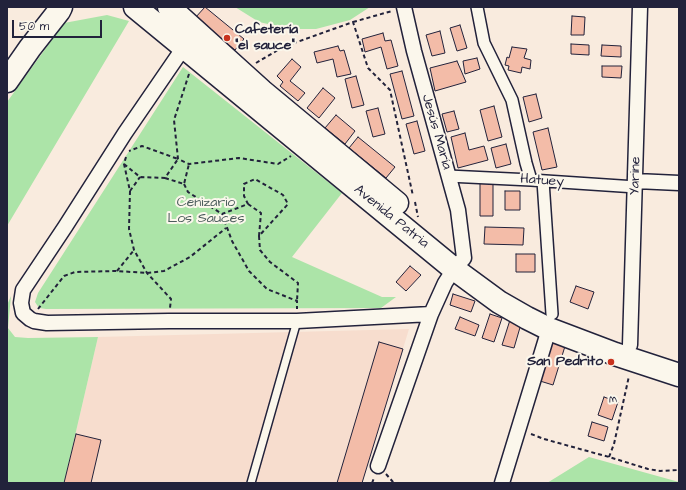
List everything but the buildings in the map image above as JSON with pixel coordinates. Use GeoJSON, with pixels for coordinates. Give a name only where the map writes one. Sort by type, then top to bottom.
{"type":"FeatureCollection","features":[{"type":"Feature","properties":{"kind":"main road","name":"Avenida Patria"},"geometry":{"type":"LineString","coordinates":[[135,7],[170,18],[241,72],[419,221],[459,264],[499,302],[527,318],[551,322],[615,354],[630,352],[679,362]]}},
{"type":"Feature","properties":{"kind":"main road"},"geometry":{"type":"LineString","coordinates":[[7,81],[30,48],[62,8]]}},
{"type":"Feature","properties":{"kind":"main road","name":"Avenida Patria"},"geometry":{"type":"LineString","coordinates":[[170,18],[192,54],[301,144],[459,264]]}},
{"type":"Feature","properties":{"kind":"main road","name":"Avenida Patria"},"geometry":{"type":"LineString","coordinates":[[630,352],[679,375]]}},
{"type":"Feature","properties":{"kind":"street"},"geometry":{"type":"LineString","coordinates":[[477,7],[484,44],[512,100],[526,163],[532,180]]}},
{"type":"Feature","properties":{"kind":"street","name":"Yarine"},"geometry":{"type":"LineString","coordinates":[[630,352],[640,7]]}},
{"type":"Feature","properties":{"kind":"street","name":"Jesús María"},"geometry":{"type":"LineString","coordinates":[[404,8],[414,51],[458,210],[459,264]]}},
{"type":"Feature","properties":{"kind":"street"},"geometry":{"type":"LineString","coordinates":[[192,54],[125,133],[23,290],[21,302],[23,313],[36,322],[47,324],[297,321],[431,314]]}},
{"type":"Feature","properties":{"kind":"street","name":"Hatuey"},"geometry":{"type":"LineString","coordinates":[[448,176],[636,184],[679,183]]}},
{"type":"Feature","properties":{"kind":"street"},"geometry":{"type":"LineString","coordinates":[[502,483],[551,322],[543,181]]}},
{"type":"Feature","properties":{"kind":"street"},"geometry":{"type":"LineString","coordinates":[[378,466],[431,314],[445,283],[459,264]]}},
{"type":"Feature","properties":{"kind":"lane"},"geometry":{"type":"LineString","coordinates":[[251,483],[297,321]]}},
{"type":"Feature","properties":{"kind":"path"},"geometry":{"type":"LineString","coordinates":[[241,72],[283,47],[353,22],[404,8]]}},
{"type":"Feature","properties":{"kind":"path"},"geometry":{"type":"LineString","coordinates":[[353,22],[368,68],[390,90],[419,221]]}},
{"type":"Feature","properties":{"kind":"path"},"geometry":{"type":"LineString","coordinates":[[165,178],[178,159],[174,120],[190,72],[192,54]]}},
{"type":"Feature","properties":{"kind":"path"},"geometry":{"type":"LineString","coordinates":[[169,322],[171,299],[148,272],[134,250],[129,229],[130,191],[124,164],[128,151],[142,146],[189,164],[239,158],[278,164],[293,154],[301,144]]}},
{"type":"Feature","properties":{"kind":"path"},"geometry":{"type":"LineString","coordinates":[[124,164],[140,177],[165,178],[184,184]]}},
{"type":"Feature","properties":{"kind":"path"},"geometry":{"type":"LineString","coordinates":[[189,164],[184,184],[188,192],[222,214],[232,241],[249,271],[267,289],[297,301]]}},
{"type":"Feature","properties":{"kind":"path"},"geometry":{"type":"LineString","coordinates":[[130,191],[140,177]]}},
{"type":"Feature","properties":{"kind":"path"},"geometry":{"type":"LineString","coordinates":[[259,236],[288,204],[283,195],[255,179],[244,184],[244,196],[248,204],[261,213],[259,236],[260,250],[270,262],[298,283],[297,321]]}},
{"type":"Feature","properties":{"kind":"path"},"geometry":{"type":"LineString","coordinates":[[222,214],[248,204]]}},
{"type":"Feature","properties":{"kind":"path"},"geometry":{"type":"LineString","coordinates":[[30,319],[64,276],[75,272],[164,271],[190,257],[226,228]]}},
{"type":"Feature","properties":{"kind":"path"},"geometry":{"type":"LineString","coordinates":[[117,271],[134,250]]}},
{"type":"Feature","properties":{"kind":"path","name":"3"},"geometry":{"type":"LineString","coordinates":[[609,457],[614,444],[630,372],[630,352]]}},
{"type":"Feature","properties":{"kind":"path"},"geometry":{"type":"LineString","coordinates":[[519,427],[531,435],[648,469],[660,471],[679,470]]}},
{"type":"Feature","properties":{"kind":"shaded area"},"geometry":{"type":"Polygon","coordinates":[[[409,329],[362,483],[64,483],[98,337],[409,329]]]}},
{"type":"Feature","properties":{"kind":"green space"},"geometry":{"type":"Polygon","coordinates":[[[235,7],[370,7],[350,20],[316,29],[290,29],[259,22],[235,7]]]}},
{"type":"Feature","properties":{"kind":"green space"},"geometry":{"type":"Polygon","coordinates":[[[107,15],[129,21],[7,226],[7,102],[64,23],[107,15]]]}},
{"type":"Feature","properties":{"kind":"green space","name":"Cenizario Los Sauces"},"geometry":{"type":"Polygon","coordinates":[[[183,67],[342,193],[292,257],[382,297],[396,297],[381,308],[39,308],[35,302],[38,293],[183,67]]]}},
{"type":"Feature","properties":{"kind":"green space"},"geometry":{"type":"Polygon","coordinates":[[[11,296],[8,328],[15,337],[98,337],[64,483],[7,483],[7,305],[11,296]]]}},
{"type":"Feature","properties":{"kind":"green space"},"geometry":{"type":"Polygon","coordinates":[[[589,457],[679,482],[679,483],[547,483],[589,457]]]}},
{"type":"Feature","properties":{"kind":"place","name":"Cafetería \"el sauce\""},"geometry":{"type":"Point","coordinates":[227,38]}},
{"type":"Feature","properties":{"kind":"place","name":"San Pedrito"},"geometry":{"type":"Point","coordinates":[611,362]}}]}
